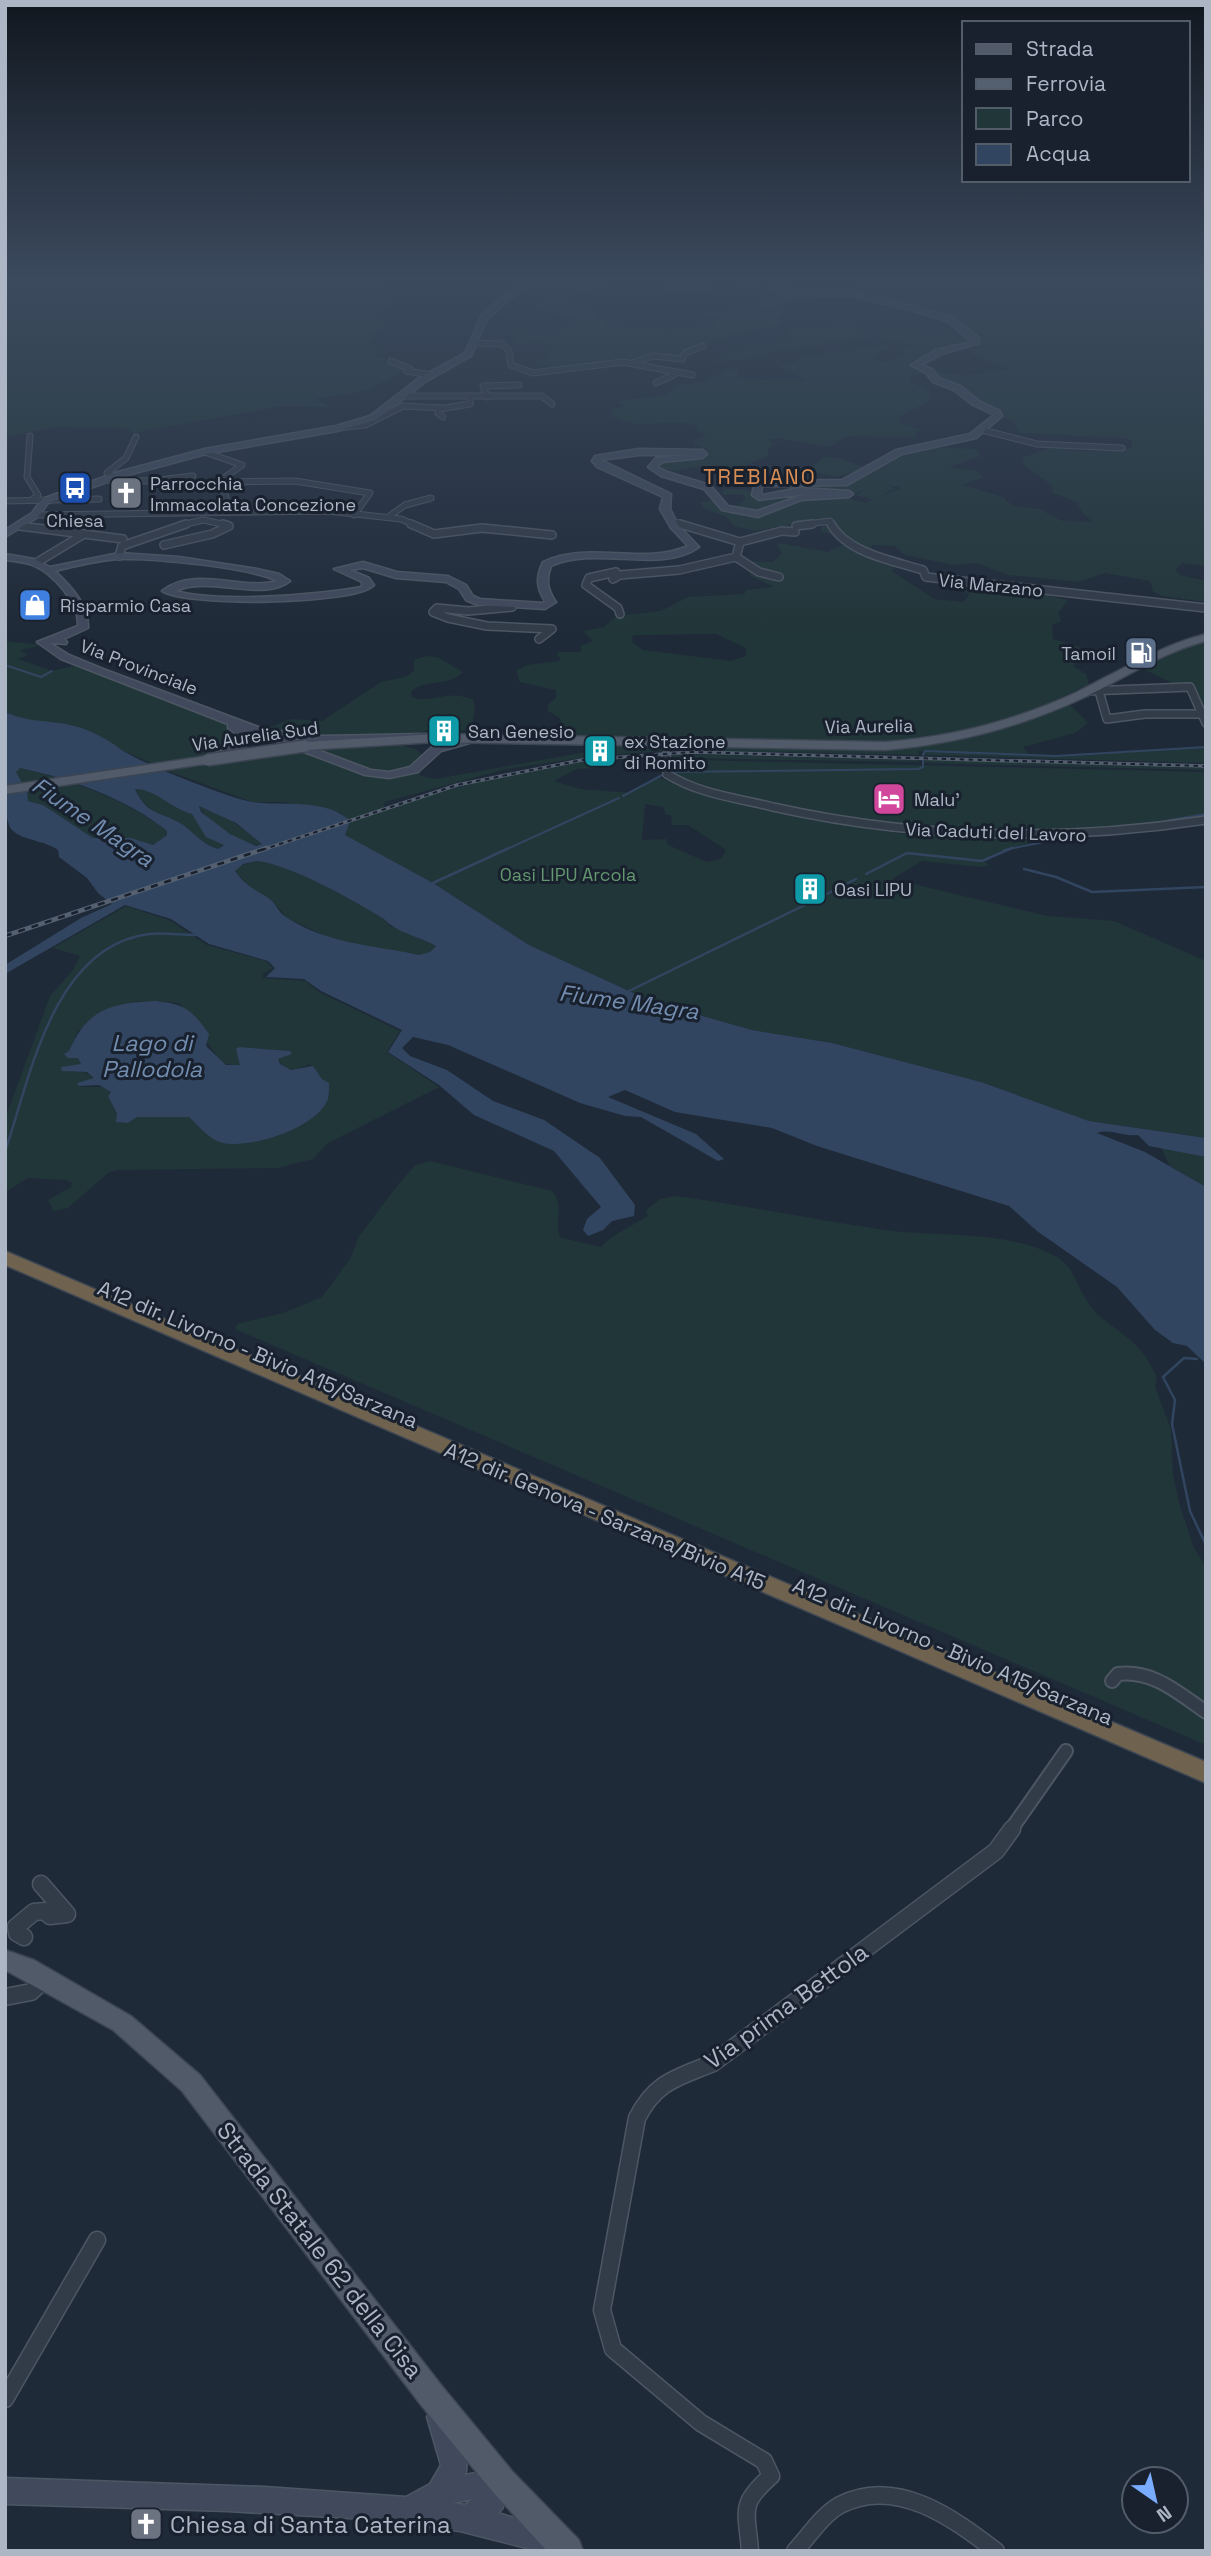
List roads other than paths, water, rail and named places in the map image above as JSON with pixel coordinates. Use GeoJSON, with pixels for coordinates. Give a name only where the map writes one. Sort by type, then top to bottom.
{"type":"FeatureCollection","features":[{"type":"Feature","properties":{"kind":"highway","name":"A12 dir. Livorno - Bivio A15/Sarzana"},"geometry":{"type":"LineString","coordinates":[[5,1245],[1206,1758]]}},
{"type":"Feature","properties":{"kind":"highway","name":"A12 dir. Genova - Sarzana/Bivio A15"},"geometry":{"type":"LineString","coordinates":[[5,1257],[1206,1773]]}},
{"type":"Feature","properties":{"kind":"main road","name":"Via Aurelia"},"geometry":{"type":"LineString","coordinates":[[508,739],[666,749],[926,743],[1001,727],[1097,689],[1176,647],[1206,637]]}},
{"type":"Feature","properties":{"kind":"main road","name":"Via Aurelia Sud"},"geometry":{"type":"LineString","coordinates":[[5,790],[305,746],[436,737],[508,739]]}},
{"type":"Feature","properties":{"kind":"main road","name":"Strada Statale 62 della Cisa"},"geometry":{"type":"LineString","coordinates":[[5,1960],[46,1979],[122,2023],[191,2083],[432,2395],[502,2481],[566,2549]]}},
{"type":"Feature","properties":{"kind":"main road","name":"Strada Statale 62 della Cisa"},"geometry":{"type":"LineString","coordinates":[[5,1967],[46,1979]]}},
{"type":"Feature","properties":{"kind":"street"},"geometry":{"type":"LineString","coordinates":[[539,639],[552,629],[515,629],[458,622],[439,617],[433,612],[437,608],[468,611],[551,604],[541,576],[544,564],[551,560],[581,554],[663,556],[692,549],[693,545],[671,521],[664,507],[668,496],[600,465],[597,459],[639,452],[700,452],[702,455],[659,460],[652,467],[664,474],[707,487],[721,506],[747,515],[772,510],[800,497],[849,494],[799,491],[769,499],[756,495],[758,483],[844,483],[899,452],[959,440],[982,430],[998,416],[964,395]]}},
{"type":"Feature","properties":{"kind":"street"},"geometry":{"type":"LineString","coordinates":[[337,429],[373,418],[403,396],[542,396],[552,404]]}},
{"type":"Feature","properties":{"kind":"street"},"geometry":{"type":"LineString","coordinates":[[5,534],[35,515],[45,501],[114,476],[205,452],[365,425],[403,406],[467,407],[470,397]]}},
{"type":"Feature","properties":{"kind":"street"},"geometry":{"type":"LineString","coordinates":[[442,408],[438,413],[443,417]]}},
{"type":"Feature","properties":{"kind":"street"},"geometry":{"type":"LineString","coordinates":[[982,430],[1037,444],[1122,448]]}},
{"type":"Feature","properties":{"kind":"street"},"geometry":{"type":"LineString","coordinates":[[30,436],[27,477],[38,495],[32,500]]}},
{"type":"Feature","properties":{"kind":"street"},"geometry":{"type":"LineString","coordinates":[[114,476],[107,473],[116,469],[132,451],[136,437]]}},
{"type":"Feature","properties":{"kind":"street"},"geometry":{"type":"LineString","coordinates":[[205,452],[242,465],[224,476],[221,482],[227,502],[225,511]]}},
{"type":"Feature","properties":{"kind":"street"},"geometry":{"type":"LineString","coordinates":[[102,480],[159,481],[193,476]]}},
{"type":"Feature","properties":{"kind":"street"},"geometry":{"type":"LineString","coordinates":[[221,482],[295,481],[370,493],[354,515]]}},
{"type":"Feature","properties":{"kind":"street"},"geometry":{"type":"LineString","coordinates":[[388,517],[405,505],[431,498]]}},
{"type":"Feature","properties":{"kind":"street"},"geometry":{"type":"LineString","coordinates":[[6,502],[99,499]]}},
{"type":"Feature","properties":{"kind":"street"},"geometry":{"type":"LineString","coordinates":[[35,515],[328,511],[388,517],[411,522],[434,534],[482,527],[552,535]]}},
{"type":"Feature","properties":{"kind":"street"},"geometry":{"type":"LineString","coordinates":[[119,556],[122,546],[186,522],[212,520],[229,526],[212,534],[164,545]]}},
{"type":"Feature","properties":{"kind":"street"},"geometry":{"type":"LineString","coordinates":[[671,521],[740,542],[736,557]]}},
{"type":"Feature","properties":{"kind":"street","name":"Via Marzano"},"geometry":{"type":"LineString","coordinates":[[740,542],[774,532],[830,522],[844,540],[862,550],[923,569],[926,577],[1206,608]]}},
{"type":"Feature","properties":{"kind":"street"},"geometry":{"type":"LineString","coordinates":[[20,526],[123,539]]}},
{"type":"Feature","properties":{"kind":"street"},"geometry":{"type":"LineString","coordinates":[[36,563],[83,534]]}},
{"type":"Feature","properties":{"kind":"street"},"geometry":{"type":"LineString","coordinates":[[49,570],[119,556],[219,565],[277,576],[285,581],[271,586],[234,583],[186,584],[167,591],[237,599],[292,598],[357,591],[368,587],[368,582],[339,569],[363,565],[390,574],[451,580],[463,587],[473,600],[512,607]]}},
{"type":"Feature","properties":{"kind":"street","name":"Via Provinciale"},"geometry":{"type":"LineString","coordinates":[[5,557],[36,563],[49,570],[79,607],[85,622],[81,630],[60,644],[46,645]]}},
{"type":"Feature","properties":{"kind":"street"},"geometry":{"type":"LineString","coordinates":[[613,579],[620,575],[665,572],[736,557],[759,572],[779,577]]}},
{"type":"Feature","properties":{"kind":"street"},"geometry":{"type":"LineString","coordinates":[[620,614],[618,608],[586,585],[589,579],[597,574],[665,572]]}},
{"type":"Feature","properties":{"kind":"street","name":"Via Provinciale"},"geometry":{"type":"LineString","coordinates":[[60,644],[156,692]]}},
{"type":"Feature","properties":{"kind":"street"},"geometry":{"type":"LineString","coordinates":[[1124,673],[1123,681],[1131,690]]}},
{"type":"Feature","properties":{"kind":"street"},"geometry":{"type":"LineString","coordinates":[[1097,689],[1119,684],[1131,690]]}},
{"type":"Feature","properties":{"kind":"street"},"geometry":{"type":"LineString","coordinates":[[1097,689],[1189,688],[1206,723]]}},
{"type":"Feature","properties":{"kind":"street"},"geometry":{"type":"LineString","coordinates":[[1097,689],[1107,719],[1145,714],[1202,714]]}},
{"type":"Feature","properties":{"kind":"street"},"geometry":{"type":"LineString","coordinates":[[156,692],[231,725],[244,734],[241,746],[207,760]]}},
{"type":"Feature","properties":{"kind":"street"},"geometry":{"type":"LineString","coordinates":[[156,692],[183,697],[291,736],[436,737]]}},
{"type":"Feature","properties":{"kind":"street"},"geometry":{"type":"LineString","coordinates":[[205,713],[369,773],[389,775],[414,770],[437,748],[457,741],[508,739]]}},
{"type":"Feature","properties":{"kind":"street"},"geometry":{"type":"LineString","coordinates":[[335,743],[402,743],[417,747],[428,757]]}},
{"type":"Feature","properties":{"kind":"street","name":"Via Caduti del Lavoro"},"geometry":{"type":"LineString","coordinates":[[666,749],[667,773],[708,790],[849,823],[912,831],[1059,838],[1154,830],[1206,820]]}},
{"type":"Feature","properties":{"kind":"street"},"geometry":{"type":"LineString","coordinates":[[1112,1681],[1118,1674],[1142,1672],[1157,1678],[1206,1712]]}},
{"type":"Feature","properties":{"kind":"street","name":"Via prima Bettola"},"geometry":{"type":"LineString","coordinates":[[750,2551],[742,2513],[746,2500],[771,2476],[770,2469],[702,2423],[613,2349],[602,2310],[636,2118],[648,2096],[669,2081],[713,2063],[788,2004],[996,1851],[1066,1751]]}},
{"type":"Feature","properties":{"kind":"street"},"geometry":{"type":"LineString","coordinates":[[24,1937],[17,1933],[16,1927],[34,1912],[45,1911],[50,1916],[67,1913],[41,1884]]}},
{"type":"Feature","properties":{"kind":"street"},"geometry":{"type":"LineString","coordinates":[[5,1997],[31,1992],[46,1979]]}},
{"type":"Feature","properties":{"kind":"street"},"geometry":{"type":"LineString","coordinates":[[5,2399],[97,2240]]}},
{"type":"Feature","properties":{"kind":"street"},"geometry":{"type":"LineString","coordinates":[[432,2395],[455,2467],[439,2493]]}},
{"type":"Feature","properties":{"kind":"street"},"geometry":{"type":"LineString","coordinates":[[412,2508],[439,2493],[502,2481]]}},
{"type":"Feature","properties":{"kind":"street"},"geometry":{"type":"LineString","coordinates":[[470,2518],[493,2500],[502,2481]]}},
{"type":"Feature","properties":{"kind":"street"},"geometry":{"type":"LineString","coordinates":[[5,2491],[246,2498],[412,2508],[470,2518],[566,2549]]}},
{"type":"Feature","properties":{"kind":"street"},"geometry":{"type":"LineString","coordinates":[[795,2551],[840,2505],[854,2499],[889,2495],[924,2503],[963,2524],[996,2551]]}},
{"type":"Feature","properties":{"kind":"water","name":"Fiume Magra"},"geometry":{"type":"Polygon","coordinates":[[[5,712],[78,727],[100,736],[143,761],[242,800],[304,804],[341,814],[350,821],[345,835],[433,883],[529,945],[653,1002],[752,1030],[832,1043],[981,1082],[1089,1121],[1206,1138],[1206,1157],[1149,1146],[1138,1135],[1107,1131],[1097,1133],[1145,1152],[1206,1187],[1206,1364],[1187,1346],[1173,1343],[1155,1330],[1117,1287],[1037,1231],[1009,1206],[817,1146],[772,1128],[675,1112],[625,1090],[608,1097],[696,1134],[724,1159],[718,1161],[641,1117],[625,1116],[580,1103],[448,1045],[413,1037],[402,1048],[410,1056],[447,1070],[493,1101],[544,1120],[600,1158],[635,1205],[634,1216],[612,1221],[603,1230],[588,1236],[583,1230],[587,1219],[601,1207],[554,1151],[474,1115],[439,1085],[388,1052],[402,1030],[321,991],[304,979],[266,977],[275,968],[268,961],[209,944],[171,919],[125,905],[5,974],[5,965],[81,918],[112,904],[98,893],[87,878],[59,857],[58,850],[21,836],[11,829],[5,813],[5,712]],[[20,768],[16,772],[27,792],[28,801],[43,805],[93,838],[131,838],[153,845],[167,835],[167,831],[151,819],[97,791],[20,768]],[[135,789],[140,799],[152,810],[180,823],[208,845],[218,849],[224,845],[206,837],[192,814],[150,792],[135,789]],[[199,806],[201,812],[230,834],[256,846],[262,844],[236,823],[199,806]],[[257,861],[243,864],[235,871],[245,882],[272,901],[284,915],[318,933],[419,955],[430,952],[436,946],[389,924],[356,902],[304,876],[257,861]]]}},
{"type":"Feature","properties":{"kind":"water","name":"Lago di Pallodola"},"geometry":{"type":"Polygon","coordinates":[[[156,1001],[181,1006],[198,1019],[209,1034],[206,1046],[226,1065],[240,1065],[236,1049],[239,1047],[290,1051],[292,1054],[278,1059],[280,1064],[291,1070],[313,1066],[322,1079],[329,1083],[328,1099],[311,1119],[297,1127],[250,1143],[223,1143],[213,1139],[189,1117],[137,1117],[128,1123],[116,1122],[117,1114],[108,1096],[111,1092],[99,1085],[79,1086],[77,1083],[94,1078],[87,1072],[62,1071],[61,1067],[81,1064],[78,1058],[68,1058],[64,1054],[69,1051],[84,1025],[103,1011],[114,1006],[156,1001]]]}},
{"type":"Feature","properties":{"kind":"waterway"},"geometry":{"type":"LineString","coordinates":[[5,665],[41,677],[52,671]]}},
{"type":"Feature","properties":{"kind":"waterway"},"geometry":{"type":"LineString","coordinates":[[923,755],[925,751],[1056,756],[1206,747]]}},
{"type":"Feature","properties":{"kind":"waterway"},"geometry":{"type":"LineString","coordinates":[[673,772],[918,769],[923,767],[923,759]]}},
{"type":"Feature","properties":{"kind":"waterway"},"geometry":{"type":"LineString","coordinates":[[623,796],[666,773]]}},
{"type":"Feature","properties":{"kind":"waterway"},"geometry":{"type":"LineString","coordinates":[[505,850],[619,798]]}},
{"type":"Feature","properties":{"kind":"waterway"},"geometry":{"type":"LineString","coordinates":[[1147,824],[1206,814]]}},
{"type":"Feature","properties":{"kind":"waterway"},"geometry":{"type":"LineString","coordinates":[[1010,849],[1044,842]]}},
{"type":"Feature","properties":{"kind":"waterway"},"geometry":{"type":"LineString","coordinates":[[433,883],[509,848]]}},
{"type":"Feature","properties":{"kind":"waterway"},"geometry":{"type":"LineString","coordinates":[[866,874],[907,853],[982,861],[1010,849]]}},
{"type":"Feature","properties":{"kind":"waterway"},"geometry":{"type":"LineString","coordinates":[[1004,850],[1010,849]]}},
{"type":"Feature","properties":{"kind":"waterway"},"geometry":{"type":"LineString","coordinates":[[1024,869],[1056,877],[1092,892],[1206,887]]}},
{"type":"Feature","properties":{"kind":"waterway"},"geometry":{"type":"LineString","coordinates":[[819,898],[856,879]]}},
{"type":"Feature","properties":{"kind":"waterway","name":"Fiume Magra"},"geometry":{"type":"LineString","coordinates":[[629,991],[815,900]]}},
{"type":"Feature","properties":{"kind":"waterway"},"geometry":{"type":"LineString","coordinates":[[5,1152],[48,1025],[64,994],[84,968],[108,948],[138,936],[160,933],[197,935]]}},
{"type":"Feature","properties":{"kind":"waterway"},"geometry":{"type":"LineString","coordinates":[[1197,1359],[1184,1358],[1163,1377],[1175,1400],[1172,1424],[1190,1511],[1206,1545]]}},
{"type":"Feature","properties":{"kind":"railway"},"geometry":{"type":"LineString","coordinates":[[262,850],[457,785],[582,760],[692,752],[1206,766]]}},
{"type":"Feature","properties":{"kind":"railway"},"geometry":{"type":"LineString","coordinates":[[5,936],[267,848]]}},
{"type":"Feature","properties":{"kind":"place","name":"Chiesa"},"geometry":{"type":"Point","coordinates":[75,488]}},
{"type":"Feature","properties":{"kind":"place","name":"Parrocchia Immacolata Concezione"},"geometry":{"type":"Point","coordinates":[126,493]}},
{"type":"Feature","properties":{"kind":"place","name":"Risparmio Casa"},"geometry":{"type":"Point","coordinates":[35,605]}},
{"type":"Feature","properties":{"kind":"place","name":"Tamoil"},"geometry":{"type":"Point","coordinates":[1141,653]}},
{"type":"Feature","properties":{"kind":"place","name":"San Genesio"},"geometry":{"type":"Point","coordinates":[444,731]}},
{"type":"Feature","properties":{"kind":"place","name":"ex Stazione di Romito"},"geometry":{"type":"Point","coordinates":[600,751]}},
{"type":"Feature","properties":{"kind":"place","name":"Malu'"},"geometry":{"type":"Point","coordinates":[889,799]}},
{"type":"Feature","properties":{"kind":"place","name":"Oasi LIPU"},"geometry":{"type":"Point","coordinates":[810,889]}},
{"type":"Feature","properties":{"kind":"place","name":"Chiesa di Santa Caterina"},"geometry":{"type":"Point","coordinates":[146,2524]}},
{"type":"Feature","properties":{"kind":"district","name":"TREBIANO"},"geometry":{"type":"Point","coordinates":[760,476]}},
{"type":"Feature","properties":{"kind":"park label","name":"Oasi LIPU Arcola"},"geometry":{"type":"Point","coordinates":[568,874]}}]}
